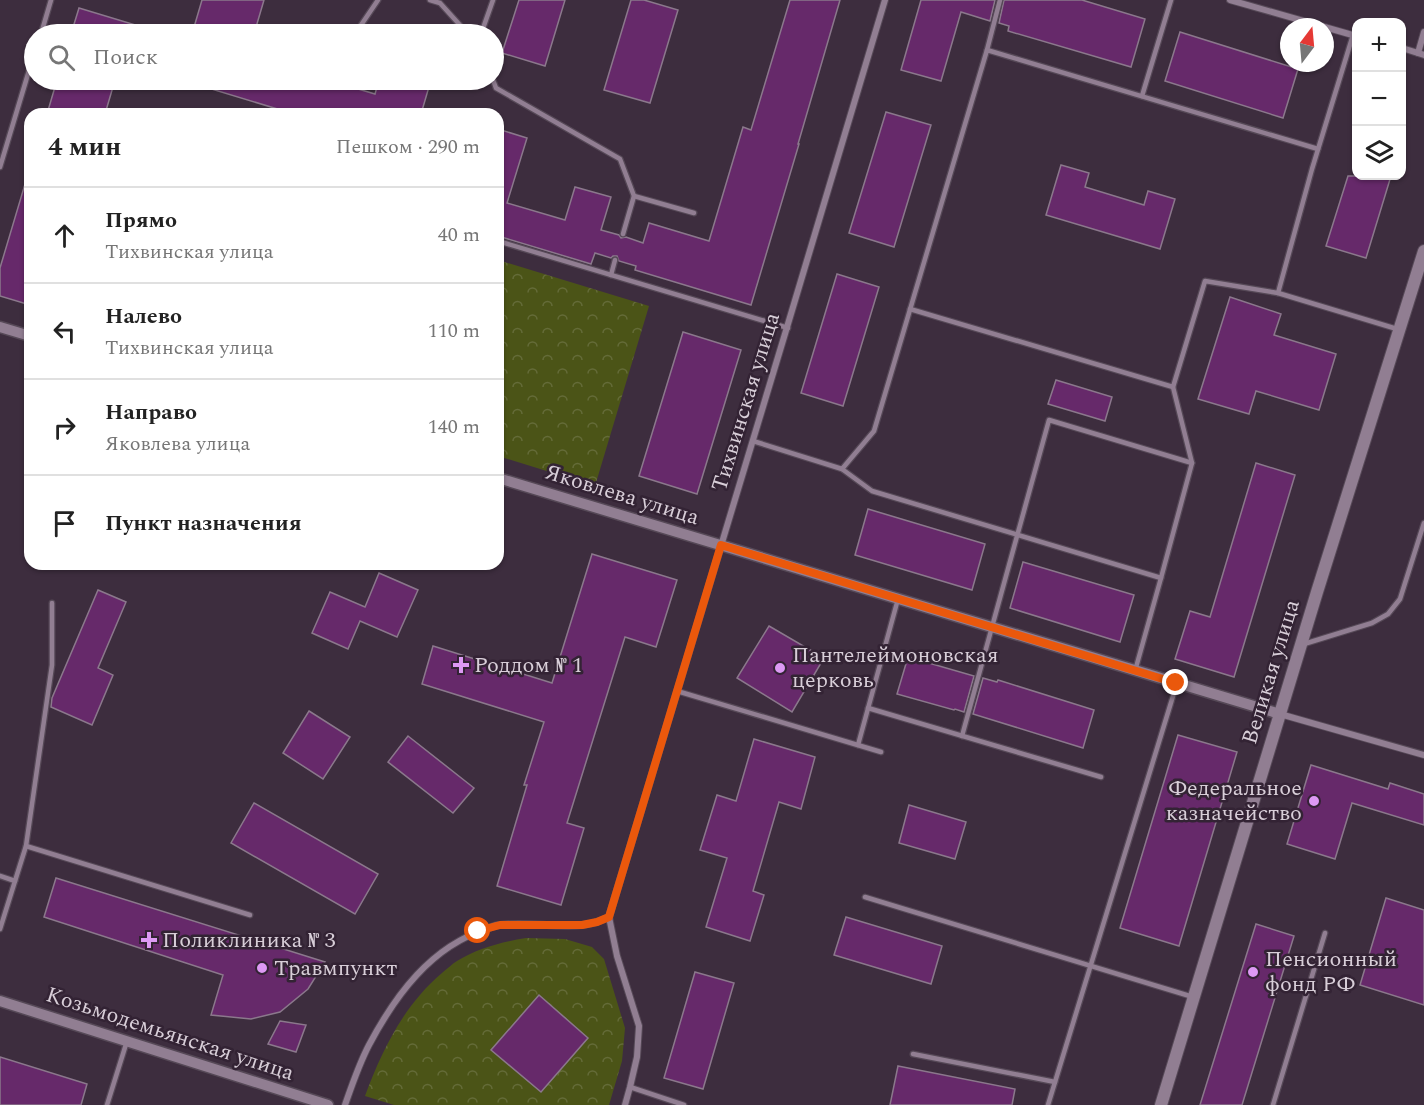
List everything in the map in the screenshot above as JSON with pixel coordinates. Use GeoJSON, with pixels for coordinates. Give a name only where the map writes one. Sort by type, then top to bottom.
{"type":"FeatureCollection","features":[{"type":"Feature","properties":{"kind":"main road","name":"Великая улица"},"geometry":{"type":"LineString","coordinates":[[1165,1104],[1193,997],[1424,251]]}},
{"type":"Feature","properties":{"kind":"street","name":"Тихвинская улица"},"geometry":{"type":"LineString","coordinates":[[625,1105],[637,1057],[639,1026],[617,956],[609,917],[885,0]]}},
{"type":"Feature","properties":{"kind":"street"},"geometry":{"type":"LineString","coordinates":[[1230,0],[1352,34]]}},
{"type":"Feature","properties":{"kind":"street"},"geometry":{"type":"LineString","coordinates":[[1406,50],[1421,54],[1424,32]]}},
{"type":"Feature","properties":{"kind":"street"},"geometry":{"type":"LineString","coordinates":[[0,327],[24,334]]}},
{"type":"Feature","properties":{"kind":"street","name":"Яковлева улица"},"geometry":{"type":"LineString","coordinates":[[504,480],[1176,683],[1424,755]]}},
{"type":"Feature","properties":{"kind":"street"},"geometry":{"type":"LineString","coordinates":[[345,1105],[368,1047],[390,1009],[418,973],[436,955],[478,931],[500,925],[582,925],[609,917]]}},
{"type":"Feature","properties":{"kind":"street","name":"Козьмодемьянская улица"},"geometry":{"type":"LineString","coordinates":[[0,1001],[307,1102],[328,1105]]}},
{"type":"Feature","properties":{"kind":"lane"},"geometry":{"type":"LineString","coordinates":[[44,24],[51,0]]}},
{"type":"Feature","properties":{"kind":"lane"},"geometry":{"type":"LineString","coordinates":[[362,24],[378,0]]}},
{"type":"Feature","properties":{"kind":"lane"},"geometry":{"type":"LineString","coordinates":[[430,0],[440,3],[459,24]]}},
{"type":"Feature","properties":{"kind":"lane"},"geometry":{"type":"LineString","coordinates":[[485,24],[493,0]]}},
{"type":"Feature","properties":{"kind":"lane"},"geometry":{"type":"LineString","coordinates":[[842,469],[874,431],[1000,0]]}},
{"type":"Feature","properties":{"kind":"lane"},"geometry":{"type":"LineString","coordinates":[[1142,96],[1171,0]]}},
{"type":"Feature","properties":{"kind":"lane"},"geometry":{"type":"LineString","coordinates":[[1278,293],[1318,149],[1352,44]]}},
{"type":"Feature","properties":{"kind":"lane"},"geometry":{"type":"LineString","coordinates":[[987,50],[1318,149]]}},
{"type":"Feature","properties":{"kind":"lane"},"geometry":{"type":"LineString","coordinates":[[0,167],[24,87]]}},
{"type":"Feature","properties":{"kind":"lane"},"geometry":{"type":"LineString","coordinates":[[499,90],[620,159],[634,196],[623,234]]}},
{"type":"Feature","properties":{"kind":"lane"},"geometry":{"type":"LineString","coordinates":[[634,196],[694,213]]}},
{"type":"Feature","properties":{"kind":"lane"},"geometry":{"type":"LineString","coordinates":[[504,243],[788,328]]}},
{"type":"Feature","properties":{"kind":"lane"},"geometry":{"type":"LineString","coordinates":[[611,275],[615,260]]}},
{"type":"Feature","properties":{"kind":"lane"},"geometry":{"type":"LineString","coordinates":[[1136,671],[1192,463],[1173,387],[1206,281],[1278,293],[1399,330]]}},
{"type":"Feature","properties":{"kind":"lane"},"geometry":{"type":"LineString","coordinates":[[910,309],[1173,387]]}},
{"type":"Feature","properties":{"kind":"lane"},"geometry":{"type":"LineString","coordinates":[[962,736],[1049,420],[1192,463]]}},
{"type":"Feature","properties":{"kind":"lane"},"geometry":{"type":"LineString","coordinates":[[753,441],[842,469],[872,491],[1161,578]]}},
{"type":"Feature","properties":{"kind":"lane"},"geometry":{"type":"LineString","coordinates":[[1301,645],[1372,623],[1395,608],[1400,600],[1424,524]]}},
{"type":"Feature","properties":{"kind":"lane"},"geometry":{"type":"LineString","coordinates":[[858,745],[898,599]]}},
{"type":"Feature","properties":{"kind":"lane"},"geometry":{"type":"LineString","coordinates":[[0,929],[26,846],[52,665],[52,603]]}},
{"type":"Feature","properties":{"kind":"lane"},"geometry":{"type":"LineString","coordinates":[[1048,1105],[1176,683]]}},
{"type":"Feature","properties":{"kind":"lane"},"geometry":{"type":"LineString","coordinates":[[677,691],[881,752]]}},
{"type":"Feature","properties":{"kind":"lane"},"geometry":{"type":"LineString","coordinates":[[868,708],[1101,777]]}},
{"type":"Feature","properties":{"kind":"lane"},"geometry":{"type":"LineString","coordinates":[[26,846],[250,915]]}},
{"type":"Feature","properties":{"kind":"lane"},"geometry":{"type":"LineString","coordinates":[[0,876],[15,881]]}},
{"type":"Feature","properties":{"kind":"lane"},"geometry":{"type":"LineString","coordinates":[[865,897],[1193,997]]}},
{"type":"Feature","properties":{"kind":"lane"},"geometry":{"type":"LineString","coordinates":[[1273,1105],[1325,933]]}},
{"type":"Feature","properties":{"kind":"lane"},"geometry":{"type":"LineString","coordinates":[[107,1105],[127,1041]]}},
{"type":"Feature","properties":{"kind":"lane"},"geometry":{"type":"LineString","coordinates":[[913,1054],[1055,1082]]}},
{"type":"Feature","properties":{"kind":"lane"},"geometry":{"type":"LineString","coordinates":[[630,1087],[684,1105]]}},
{"type":"Feature","properties":{"kind":"green space"},"geometry":{"type":"Polygon","coordinates":[[[504,262],[649,306],[595,486],[504,458],[504,262]]]}},
{"type":"Feature","properties":{"kind":"green space"},"geometry":{"type":"Polygon","coordinates":[[[526,938],[565,939],[592,947],[604,959],[625,1028],[622,1061],[609,1105],[394,1105],[365,1096],[396,1029],[416,999],[428,986],[451,965],[473,952],[526,938]]]}},
{"type":"Feature","properties":{"kind":"building"},"geometry":{"type":"Polygon","coordinates":[[[202,0],[264,0],[257,24],[195,24],[202,0]]]}},
{"type":"Feature","properties":{"kind":"building"},"geometry":{"type":"Polygon","coordinates":[[[519,0],[565,0],[545,66],[504,54],[504,47],[519,0]]]}},
{"type":"Feature","properties":{"kind":"building"},"geometry":{"type":"Polygon","coordinates":[[[631,0],[644,0],[678,10],[650,103],[604,90],[631,0]]]}},
{"type":"Feature","properties":{"kind":"building"},"geometry":{"type":"Polygon","coordinates":[[[790,0],[840,0],[751,305],[635,270],[636,266],[619,261],[617,256],[611,258],[595,253],[591,264],[504,238],[504,131],[527,138],[507,203],[565,220],[575,187],[611,197],[601,230],[643,243],[649,223],[709,241],[743,127],[751,130],[790,0]]]}},
{"type":"Feature","properties":{"kind":"building"},"geometry":{"type":"Polygon","coordinates":[[[921,0],[995,0],[990,21],[961,12],[941,81],[901,70],[921,0]]]}},
{"type":"Feature","properties":{"kind":"building"},"geometry":{"type":"Polygon","coordinates":[[[1004,0],[1082,0],[1145,19],[1131,67],[1008,31],[1009,26],[999,23],[1004,0]]]}},
{"type":"Feature","properties":{"kind":"building"},"geometry":{"type":"Polygon","coordinates":[[[79,8],[132,24],[74,24],[79,8]]]}},
{"type":"Feature","properties":{"kind":"building"},"geometry":{"type":"Polygon","coordinates":[[[1180,32],[1280,63],[1280,72],[1297,72],[1283,118],[1165,81],[1180,32]]]}},
{"type":"Feature","properties":{"kind":"building"},"geometry":{"type":"Polygon","coordinates":[[[54,90],[112,90],[107,108],[49,108],[54,90]]]}},
{"type":"Feature","properties":{"kind":"building"},"geometry":{"type":"Polygon","coordinates":[[[215,90],[362,90],[375,94],[376,90],[428,90],[423,108],[274,108],[215,90]]]}},
{"type":"Feature","properties":{"kind":"building"},"geometry":{"type":"Polygon","coordinates":[[[886,112],[931,125],[894,247],[849,233],[886,112]]]}},
{"type":"Feature","properties":{"kind":"building"},"geometry":{"type":"Polygon","coordinates":[[[1061,165],[1089,173],[1085,187],[1144,205],[1148,191],[1175,199],[1160,249],[1046,215],[1061,165]]]}},
{"type":"Feature","properties":{"kind":"building"},"geometry":{"type":"Polygon","coordinates":[[[1348,176],[1352,176],[1352,180],[1390,180],[1366,258],[1326,246],[1348,176]]]}},
{"type":"Feature","properties":{"kind":"building"},"geometry":{"type":"Polygon","coordinates":[[[24,187],[24,303],[0,296],[0,268],[24,187]]]}},
{"type":"Feature","properties":{"kind":"building"},"geometry":{"type":"Polygon","coordinates":[[[837,274],[879,287],[843,406],[801,393],[837,274]]]}},
{"type":"Feature","properties":{"kind":"building"},"geometry":{"type":"Polygon","coordinates":[[[1230,297],[1281,314],[1274,335],[1336,354],[1319,410],[1256,391],[1249,414],[1198,399],[1230,297]]]}},
{"type":"Feature","properties":{"kind":"building"},"geometry":{"type":"Polygon","coordinates":[[[683,332],[741,350],[697,494],[639,476],[683,332]]]}},
{"type":"Feature","properties":{"kind":"building"},"geometry":{"type":"Polygon","coordinates":[[[1056,380],[1112,397],[1105,421],[1048,404],[1056,380]]]}},
{"type":"Feature","properties":{"kind":"building"},"geometry":{"type":"Polygon","coordinates":[[[1256,463],[1295,475],[1234,677],[1175,659],[1190,611],[1210,617],[1256,463]]]}},
{"type":"Feature","properties":{"kind":"building"},"geometry":{"type":"Polygon","coordinates":[[[868,509],[985,544],[972,590],[855,555],[868,509]]]}},
{"type":"Feature","properties":{"kind":"building","name":"Роддом № 1"},"geometry":{"type":"Polygon","coordinates":[[[592,554],[677,580],[656,647],[625,637],[567,823],[584,828],[561,905],[497,886],[527,785],[524,785],[544,722],[422,684],[433,646],[552,683],[592,554]]]}},
{"type":"Feature","properties":{"kind":"building"},"geometry":{"type":"Polygon","coordinates":[[[1023,562],[1134,595],[1120,642],[1010,608],[1023,562]]]}},
{"type":"Feature","properties":{"kind":"building"},"geometry":{"type":"Polygon","coordinates":[[[379,573],[418,590],[397,637],[360,621],[348,649],[312,633],[330,592],[365,607],[379,573]]]}},
{"type":"Feature","properties":{"kind":"building"},"geometry":{"type":"Polygon","coordinates":[[[98,590],[126,602],[98,668],[113,675],[92,725],[51,707],[52,698],[98,590]]]}},
{"type":"Feature","properties":{"kind":"building","name":"Пантелеймоновская церковь"},"geometry":{"type":"Polygon","coordinates":[[[769,626],[824,658],[792,712],[737,678],[769,626]]]}},
{"type":"Feature","properties":{"kind":"building"},"geometry":{"type":"Polygon","coordinates":[[[908,657],[974,676],[964,712],[897,694],[908,657]]]}},
{"type":"Feature","properties":{"kind":"building"},"geometry":{"type":"Polygon","coordinates":[[[983,678],[997,682],[998,680],[1094,710],[1083,748],[973,714],[983,678]]]}},
{"type":"Feature","properties":{"kind":"building"},"geometry":{"type":"Polygon","coordinates":[[[309,711],[350,737],[323,779],[283,753],[309,711]]]}},
{"type":"Feature","properties":{"kind":"building"},"geometry":{"type":"Polygon","coordinates":[[[1178,735],[1237,752],[1179,946],[1120,928],[1178,735]]]}},
{"type":"Feature","properties":{"kind":"building"},"geometry":{"type":"Polygon","coordinates":[[[408,736],[474,788],[453,813],[388,762],[408,736]]]}},
{"type":"Feature","properties":{"kind":"building"},"geometry":{"type":"Polygon","coordinates":[[[754,739],[815,757],[801,809],[779,802],[753,891],[764,895],[750,941],[706,927],[727,858],[700,850],[717,795],[736,801],[754,739]]]}},
{"type":"Feature","properties":{"kind":"building"},"geometry":{"type":"Polygon","coordinates":[[[1311,765],[1388,789],[1390,783],[1424,794],[1424,825],[1352,803],[1335,859],[1287,844],[1311,765]]]}},
{"type":"Feature","properties":{"kind":"building"},"geometry":{"type":"Polygon","coordinates":[[[254,803],[378,874],[355,914],[231,843],[254,803]]]}},
{"type":"Feature","properties":{"kind":"building"},"geometry":{"type":"Polygon","coordinates":[[[909,805],[966,822],[955,859],[899,843],[909,805]]]}},
{"type":"Feature","properties":{"kind":"building","name":"Травмпункт"},"geometry":{"type":"Polygon","coordinates":[[[56,878],[325,962],[308,989],[280,1012],[251,1019],[211,1015],[223,975],[44,917],[56,878]]]}},
{"type":"Feature","properties":{"kind":"building"},"geometry":{"type":"Polygon","coordinates":[[[1386,898],[1424,910],[1424,1005],[1360,985],[1386,898]]]}},
{"type":"Feature","properties":{"kind":"building"},"geometry":{"type":"Polygon","coordinates":[[[846,917],[942,946],[931,984],[834,955],[846,917]]]}},
{"type":"Feature","properties":{"kind":"building"},"geometry":{"type":"Polygon","coordinates":[[[1256,924],[1294,936],[1242,1105],[1200,1105],[1256,924]]]}},
{"type":"Feature","properties":{"kind":"building"},"geometry":{"type":"Polygon","coordinates":[[[695,972],[734,983],[703,1089],[664,1078],[695,972]]]}},
{"type":"Feature","properties":{"kind":"building"},"geometry":{"type":"Polygon","coordinates":[[[539,995],[588,1038],[541,1092],[491,1050],[539,995]]]}},
{"type":"Feature","properties":{"kind":"building"},"geometry":{"type":"Polygon","coordinates":[[[280,1021],[306,1025],[296,1052],[268,1044],[280,1021]]]}},
{"type":"Feature","properties":{"kind":"building"},"geometry":{"type":"Polygon","coordinates":[[[0,1057],[87,1084],[81,1105],[0,1105],[0,1057]]]}},
{"type":"Feature","properties":{"kind":"building"},"geometry":{"type":"Polygon","coordinates":[[[898,1066],[1015,1089],[1012,1105],[890,1105],[898,1066]]]}},
{"type":"Feature","properties":{"kind":"place","name":"Роддом № 1"},"geometry":{"type":"Point","coordinates":[461,665]}},
{"type":"Feature","properties":{"kind":"place","name":"Пантелеймоновская церковь"},"geometry":{"type":"Point","coordinates":[780,668]}},
{"type":"Feature","properties":{"kind":"place","name":"Федеральное казначейство"},"geometry":{"type":"Point","coordinates":[1314,801]}},
{"type":"Feature","properties":{"kind":"place","name":"Поликлиника № 3"},"geometry":{"type":"Point","coordinates":[149,940]}},
{"type":"Feature","properties":{"kind":"place","name":"Травмпункт"},"geometry":{"type":"Point","coordinates":[262,968]}},
{"type":"Feature","properties":{"kind":"place","name":"Пенсионный фонд РФ"},"geometry":{"type":"Point","coordinates":[1253,972]}},
{"type":"Feature","properties":{"kind":"route"},"geometry":{"type":"LineString","coordinates":[[478,931],[500,925],[582,925],[609,917],[721,545],[1176,683]]}}]}
